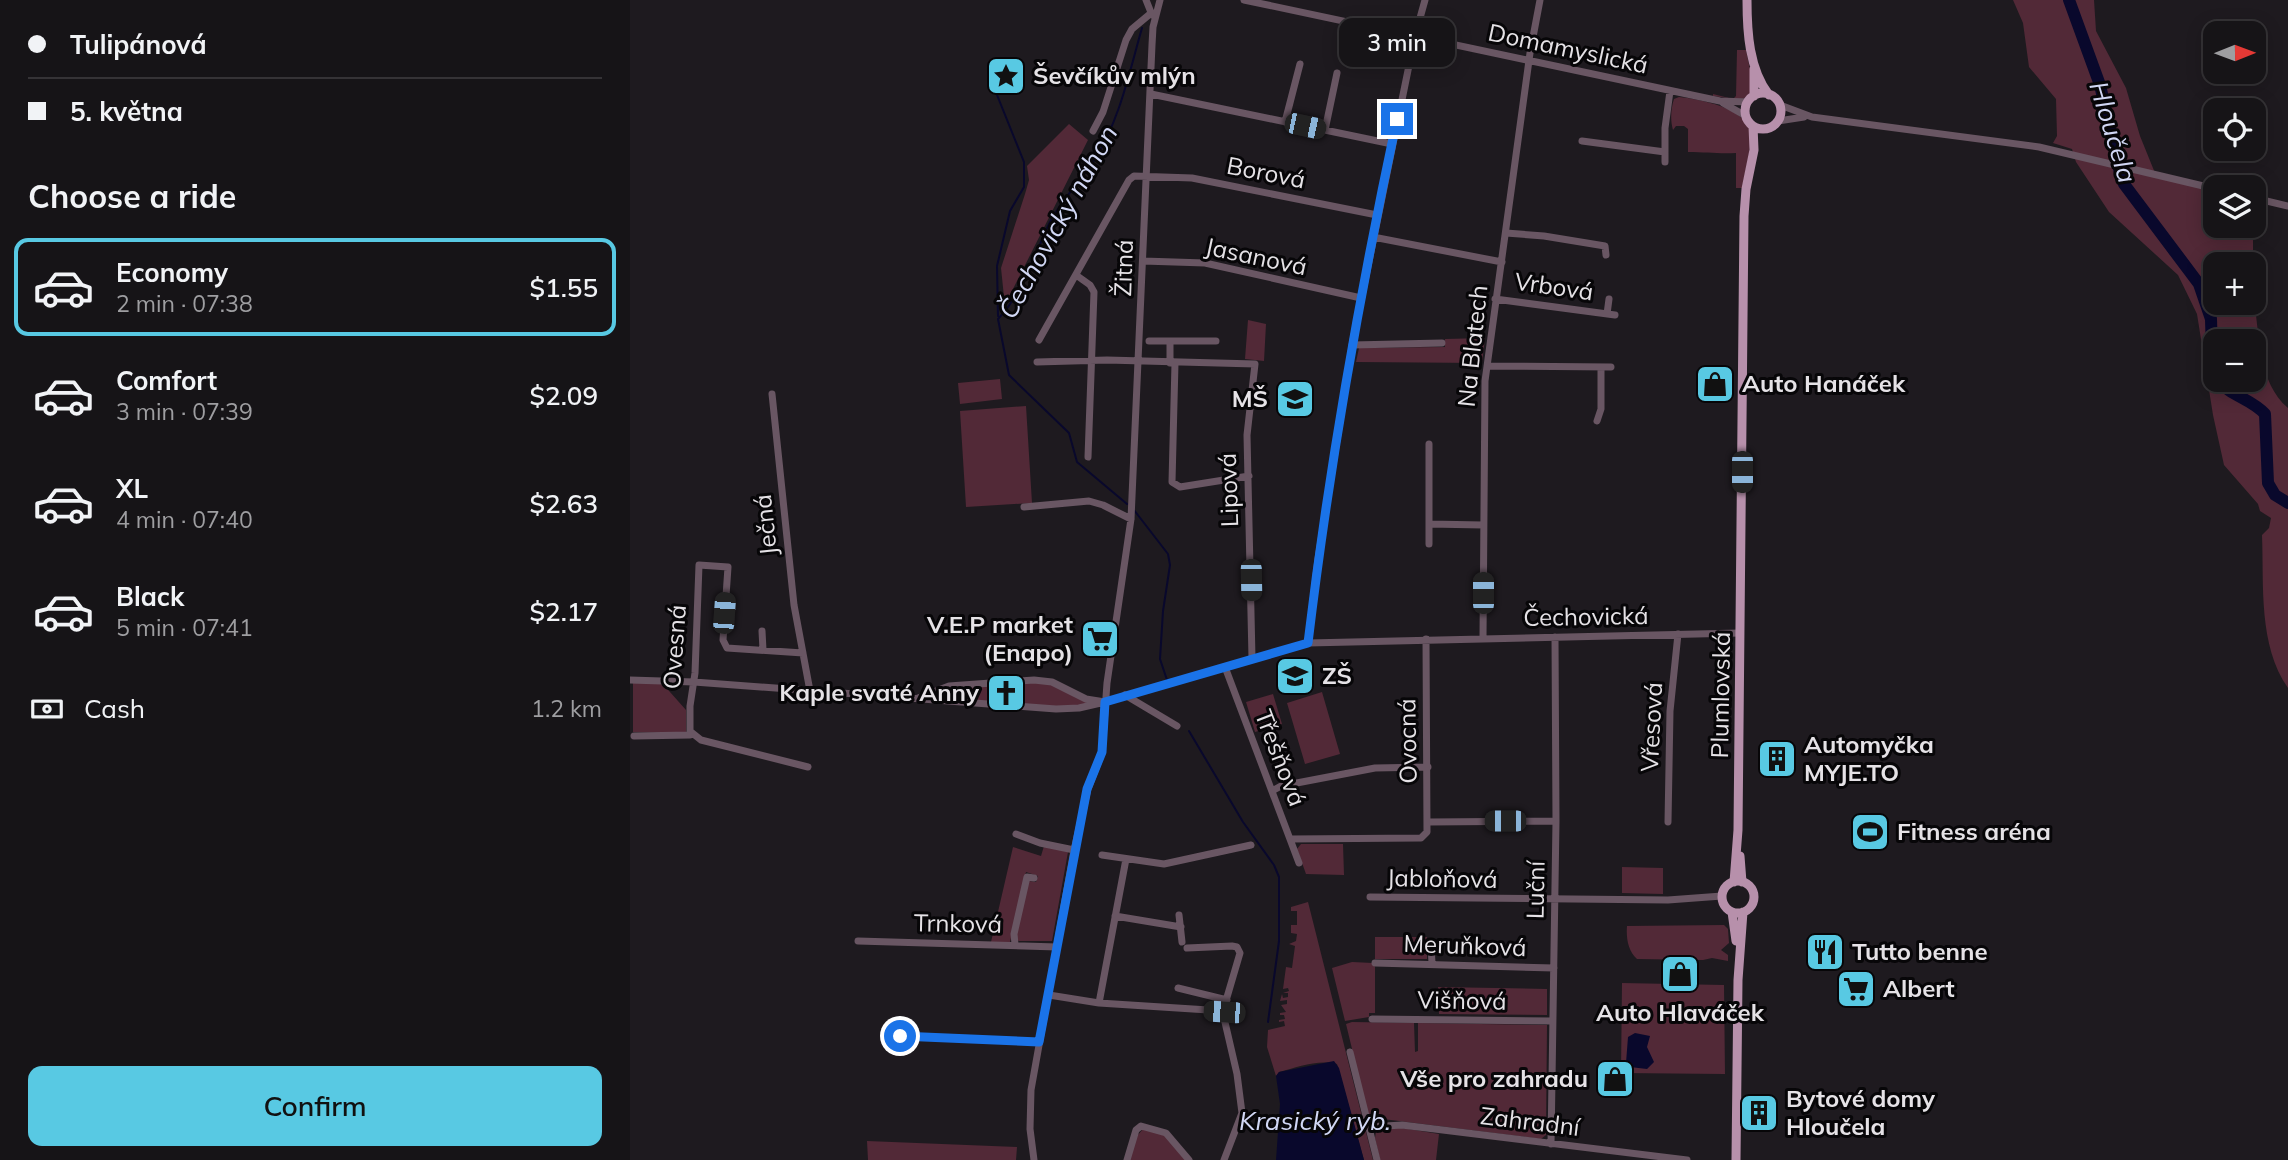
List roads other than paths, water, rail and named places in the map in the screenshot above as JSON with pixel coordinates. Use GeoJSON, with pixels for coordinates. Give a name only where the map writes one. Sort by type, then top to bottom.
{"type":"FeatureCollection","features":[{"type":"Feature","properties":{"kind":"main road"},"geometry":{"type":"LineString","coordinates":[[1747,1],[1748,35],[1754,60],[1762,84],[1780,105],[1778,121],[1766,129],[1754,150]]}},
{"type":"Feature","properties":{"kind":"main road"},"geometry":{"type":"LineString","coordinates":[[1754,60],[1751,99],[1746,116],[1753,126],[1754,150]]}},
{"type":"Feature","properties":{"kind":"main road"},"geometry":{"type":"LineString","coordinates":[[1751,99],[1761,93],[1769,94]]}},
{"type":"Feature","properties":{"kind":"main road"},"geometry":{"type":"LineString","coordinates":[[1753,126],[1766,129]]}},
{"type":"Feature","properties":{"kind":"main road","name":"Plumlovská"},"geometry":{"type":"LineString","coordinates":[[1736,1160],[1738,957],[1742,912],[1751,906],[1753,897],[1751,889],[1738,882],[1738,830],[1744,216],[1754,150]]}},
{"type":"Feature","properties":{"kind":"main road"},"geometry":{"type":"LineString","coordinates":[[1722,896],[1726,887],[1738,882]]}},
{"type":"Feature","properties":{"kind":"main road","name":"Plumlovská"},"geometry":{"type":"LineString","coordinates":[[1722,896],[1724,906],[1732,912],[1738,957]]}},
{"type":"Feature","properties":{"kind":"main road"},"geometry":{"type":"LineString","coordinates":[[1732,912],[1742,912]]}},
{"type":"Feature","properties":{"kind":"street","name":"Žitná"},"geometry":{"type":"LineString","coordinates":[[1146,0],[1153,15]]}},
{"type":"Feature","properties":{"kind":"street","name":"Žitná"},"geometry":{"type":"LineString","coordinates":[[1034,1160],[1030,1129],[1031,1090],[1074,850],[1087,789],[1102,752],[1105,702],[1132,517],[1153,15],[1160,0]]}},
{"type":"Feature","properties":{"kind":"street","name":"Domamyslická"},"geometry":{"type":"LineString","coordinates":[[1244,0],[1720,101],[1751,99]]}},
{"type":"Feature","properties":{"kind":"street"},"geometry":{"type":"LineString","coordinates":[[1308,643],[1318,559],[1361,298],[1415,36],[1425,0]]}},
{"type":"Feature","properties":{"kind":"street","name":"Na Blatech"},"geometry":{"type":"LineString","coordinates":[[1483,638],[1487,366],[1529,60],[1540,0]]}},
{"type":"Feature","properties":{"kind":"street","name":"Žitná"},"geometry":{"type":"LineString","coordinates":[[1093,131],[1103,112],[1126,40],[1132,29],[1153,15]]}},
{"type":"Feature","properties":{"kind":"street"},"geometry":{"type":"LineString","coordinates":[[1285,122],[1300,64]]}},
{"type":"Feature","properties":{"kind":"street"},"geometry":{"type":"LineString","coordinates":[[1325,130],[1337,73]]}},
{"type":"Feature","properties":{"kind":"street"},"geometry":{"type":"LineString","coordinates":[[1665,162],[1670,90]]}},
{"type":"Feature","properties":{"kind":"street"},"geometry":{"type":"LineString","coordinates":[[1151,94],[1392,144]]}},
{"type":"Feature","properties":{"kind":"street","name":"Domamyslická"},"geometry":{"type":"LineString","coordinates":[[1720,101],[1746,116]]}},
{"type":"Feature","properties":{"kind":"street"},"geometry":{"type":"LineString","coordinates":[[1780,105],[1812,117]]}},
{"type":"Feature","properties":{"kind":"street"},"geometry":{"type":"LineString","coordinates":[[1778,121],[1812,117],[2028,145],[2203,186]]}},
{"type":"Feature","properties":{"kind":"street"},"geometry":{"type":"LineString","coordinates":[[1582,141],[1665,152]]}},
{"type":"Feature","properties":{"kind":"street","name":"Žitná"},"geometry":{"type":"LineString","coordinates":[[1039,340],[1129,180],[1135,176],[1146,176]]}},
{"type":"Feature","properties":{"kind":"street","name":"Borová"},"geometry":{"type":"LineString","coordinates":[[1146,176],[1192,178],[1377,215]]}},
{"type":"Feature","properties":{"kind":"street"},"geometry":{"type":"LineString","coordinates":[[2266,201],[2288,206]]}},
{"type":"Feature","properties":{"kind":"street"},"geometry":{"type":"LineString","coordinates":[[1506,233],[1606,242],[1606,255]]}},
{"type":"Feature","properties":{"kind":"street"},"geometry":{"type":"LineString","coordinates":[[1373,236],[1502,262]]}},
{"type":"Feature","properties":{"kind":"street","name":"Jasanová"},"geometry":{"type":"LineString","coordinates":[[1143,261],[1205,263],[1361,298]]}},
{"type":"Feature","properties":{"kind":"street","name":"Žitná"},"geometry":{"type":"LineString","coordinates":[[1076,275],[1090,285],[1094,292],[1088,457]]}},
{"type":"Feature","properties":{"kind":"street","name":"Vrbová"},"geometry":{"type":"LineString","coordinates":[[1495,299],[1611,315],[1609,299]]}},
{"type":"Feature","properties":{"kind":"street"},"geometry":{"type":"LineString","coordinates":[[1149,341],[1216,341]]}},
{"type":"Feature","properties":{"kind":"street"},"geometry":{"type":"LineString","coordinates":[[1170,341],[1173,363],[1172,482],[1180,486],[1249,476]]}},
{"type":"Feature","properties":{"kind":"street"},"geometry":{"type":"LineString","coordinates":[[1353,345],[1442,343]]}},
{"type":"Feature","properties":{"kind":"street"},"geometry":{"type":"LineString","coordinates":[[1037,362],[1091,360],[1173,363]]}},
{"type":"Feature","properties":{"kind":"street","name":"Lipová"},"geometry":{"type":"LineString","coordinates":[[1173,363],[1255,364],[1247,435],[1252,658]]}},
{"type":"Feature","properties":{"kind":"street"},"geometry":{"type":"LineString","coordinates":[[1487,366],[1611,367]]}},
{"type":"Feature","properties":{"kind":"street"},"geometry":{"type":"LineString","coordinates":[[1597,421],[1601,409],[1601,367]]}},
{"type":"Feature","properties":{"kind":"street","name":"Ječná"},"geometry":{"type":"LineString","coordinates":[[772,394],[794,605],[810,691]]}},
{"type":"Feature","properties":{"kind":"street"},"geometry":{"type":"LineString","coordinates":[[1429,444],[1429,544]]}},
{"type":"Feature","properties":{"kind":"street"},"geometry":{"type":"LineString","coordinates":[[1024,507],[1089,501],[1132,517]]}},
{"type":"Feature","properties":{"kind":"street"},"geometry":{"type":"LineString","coordinates":[[1429,524],[1483,525]]}},
{"type":"Feature","properties":{"kind":"street","name":"Ovesná"},"geometry":{"type":"LineString","coordinates":[[690,733],[699,565],[728,567],[723,636],[727,648],[762,650]]}},
{"type":"Feature","properties":{"kind":"street"},"geometry":{"type":"LineString","coordinates":[[762,631],[762,650],[803,653]]}},
{"type":"Feature","properties":{"kind":"street","name":"Čechovická"},"geometry":{"type":"LineString","coordinates":[[630,680],[694,682],[1056,709],[1079,708],[1105,702],[1308,643],[1740,633]]}},
{"type":"Feature","properties":{"kind":"street","name":"Vřesová"},"geometry":{"type":"LineString","coordinates":[[1668,822],[1670,711],[1678,634]]}},
{"type":"Feature","properties":{"kind":"street","name":"Luční"},"geometry":{"type":"LineString","coordinates":[[1551,1144],[1556,821],[1555,637]]}},
{"type":"Feature","properties":{"kind":"street","name":"Ovocná"},"geometry":{"type":"LineString","coordinates":[[1290,839],[1421,838],[1427,832],[1426,639]]}},
{"type":"Feature","properties":{"kind":"street","name":"Třešňová"},"geometry":{"type":"LineString","coordinates":[[1225,667],[1299,863]]}},
{"type":"Feature","properties":{"kind":"street","name":"Čechovická"},"geometry":{"type":"LineString","coordinates":[[918,698],[949,686],[1034,680],[1052,682],[1086,699],[1105,702]]}},
{"type":"Feature","properties":{"kind":"street"},"geometry":{"type":"LineString","coordinates":[[1125,695],[1177,726]]}},
{"type":"Feature","properties":{"kind":"street"},"geometry":{"type":"LineString","coordinates":[[634,736],[690,733],[701,740],[808,767]]}},
{"type":"Feature","properties":{"kind":"street"},"geometry":{"type":"LineString","coordinates":[[1272,791],[1281,786],[1363,769],[1428,767]]}},
{"type":"Feature","properties":{"kind":"street"},"geometry":{"type":"LineString","coordinates":[[1429,822],[1556,821]]}},
{"type":"Feature","properties":{"kind":"street"},"geometry":{"type":"LineString","coordinates":[[1016,834],[1040,843],[1074,850]]}},
{"type":"Feature","properties":{"kind":"street"},"geometry":{"type":"LineString","coordinates":[[1102,855],[1164,864],[1251,845]]}},
{"type":"Feature","properties":{"kind":"street"},"geometry":{"type":"LineString","coordinates":[[1099,1003],[1126,859]]}},
{"type":"Feature","properties":{"kind":"street"},"geometry":{"type":"LineString","coordinates":[[1015,944],[1014,934],[1027,877],[1034,878]]}},
{"type":"Feature","properties":{"kind":"street"},"geometry":{"type":"LineString","coordinates":[[1555,900],[1671,900],[1722,896]]}},
{"type":"Feature","properties":{"kind":"street","name":"Jabloňová"},"geometry":{"type":"LineString","coordinates":[[1370,897],[1555,900]]}},
{"type":"Feature","properties":{"kind":"street"},"geometry":{"type":"LineString","coordinates":[[1179,915],[1185,945],[1232,946],[1239,949],[1240,955],[1224,1012],[1242,1113],[1224,1160]]}},
{"type":"Feature","properties":{"kind":"street"},"geometry":{"type":"LineString","coordinates":[[1115,916],[1181,927]]}},
{"type":"Feature","properties":{"kind":"street","name":"Trnková"},"geometry":{"type":"LineString","coordinates":[[858,941],[1057,947]]}},
{"type":"Feature","properties":{"kind":"street"},"geometry":{"type":"LineString","coordinates":[[1432,946],[1432,963]]}},
{"type":"Feature","properties":{"kind":"street","name":"Meruňková"},"geometry":{"type":"LineString","coordinates":[[1375,963],[1554,968]]}},
{"type":"Feature","properties":{"kind":"street"},"geometry":{"type":"LineString","coordinates":[[1178,988],[1227,1000]]}},
{"type":"Feature","properties":{"kind":"street"},"geometry":{"type":"LineString","coordinates":[[1049,995],[1099,1003],[1224,1012]]}},
{"type":"Feature","properties":{"kind":"street","name":"Višňová"},"geometry":{"type":"LineString","coordinates":[[1372,1019],[1552,1021]]}},
{"type":"Feature","properties":{"kind":"street"},"geometry":{"type":"LineString","coordinates":[[900,1036],[1039,1042]]}},
{"type":"Feature","properties":{"kind":"street"},"geometry":{"type":"LineString","coordinates":[[1350,1052],[1377,1160]]}},
{"type":"Feature","properties":{"kind":"street","name":"Zahradní"},"geometry":{"type":"LineString","coordinates":[[1369,1127],[1402,1125],[1687,1160]]}},
{"type":"Feature","properties":{"kind":"street"},"geometry":{"type":"LineString","coordinates":[[1126,1160],[1136,1130],[1141,1126],[1172,1136],[1189,1160]]}},
{"type":"Feature","properties":{"kind":"water"},"geometry":{"type":"Polygon","coordinates":[[[1635,1033],[1650,1036],[1647,1047],[1654,1062],[1647,1069],[1630,1067],[1626,1063],[1628,1037],[1635,1033]]]}},
{"type":"Feature","properties":{"kind":"water","name":"Krasický ryb."},"geometry":{"type":"Polygon","coordinates":[[[1334,1061],[1339,1068],[1364,1160],[1276,1160],[1280,1104],[1276,1076],[1279,1072],[1334,1061]]]}},
{"type":"Feature","properties":{"kind":"waterway","name":"Hloučela"},"geometry":{"type":"LineString","coordinates":[[2069,0],[2100,85],[2124,184],[2199,284],[2211,319],[2211,329]]}},
{"type":"Feature","properties":{"kind":"waterway","name":"Čechovický náhon"},"geometry":{"type":"LineString","coordinates":[[1127,504],[1077,462],[1069,433],[1009,375],[998,319],[1019,290],[1054,214],[1104,144],[1123,95],[1142,28]]}},
{"type":"Feature","properties":{"kind":"waterway"},"geometry":{"type":"LineString","coordinates":[[991,80],[1024,162],[1024,187],[1010,211],[997,266],[998,316]]}},
{"type":"Feature","properties":{"kind":"waterway","name":"Hloučela"},"geometry":{"type":"LineString","coordinates":[[2232,392],[2265,414],[2268,483],[2275,495],[2288,503]]}},
{"type":"Feature","properties":{"kind":"waterway","name":"Čechovický náhon"},"geometry":{"type":"LineString","coordinates":[[1134,510],[1168,554],[1170,565],[1160,659],[1167,680]]}},
{"type":"Feature","properties":{"kind":"waterway","name":"Čechovický náhon"},"geometry":{"type":"LineString","coordinates":[[1189,731],[1279,877],[1279,941],[1268,1022]]}},
{"type":"Feature","properties":{"kind":"place","name":"Ševčíkův mlýn"},"geometry":{"type":"Point","coordinates":[1006,76]}},
{"type":"Feature","properties":{"kind":"place","name":"Auto Hanáček"},"geometry":{"type":"Point","coordinates":[1715,384]}},
{"type":"Feature","properties":{"kind":"place","name":"MŠ"},"geometry":{"type":"Point","coordinates":[1295,399]}},
{"type":"Feature","properties":{"kind":"place","name":"V.E.P market (Enapo)"},"geometry":{"type":"Point","coordinates":[1100,639]}},
{"type":"Feature","properties":{"kind":"place","name":"ZŠ"},"geometry":{"type":"Point","coordinates":[1295,676]}},
{"type":"Feature","properties":{"kind":"place","name":"Kaple svaté Anny"},"geometry":{"type":"Point","coordinates":[1006,693]}},
{"type":"Feature","properties":{"kind":"place","name":"Automyčka MYJE.TO"},"geometry":{"type":"Point","coordinates":[1777,759]}},
{"type":"Feature","properties":{"kind":"place","name":"Fitness aréna"},"geometry":{"type":"Point","coordinates":[1870,832]}},
{"type":"Feature","properties":{"kind":"place","name":"Tutto benne"},"geometry":{"type":"Point","coordinates":[1825,952]}},
{"type":"Feature","properties":{"kind":"place","name":"Auto Hlaváček"},"geometry":{"type":"Point","coordinates":[1680,974]}},
{"type":"Feature","properties":{"kind":"place","name":"Albert"},"geometry":{"type":"Point","coordinates":[1856,989]}},
{"type":"Feature","properties":{"kind":"place","name":"Vše pro zahradu"},"geometry":{"type":"Point","coordinates":[1615,1079]}},
{"type":"Feature","properties":{"kind":"place","name":"Bytové domy Hloučela"},"geometry":{"type":"Point","coordinates":[1759,1113]}}]}
